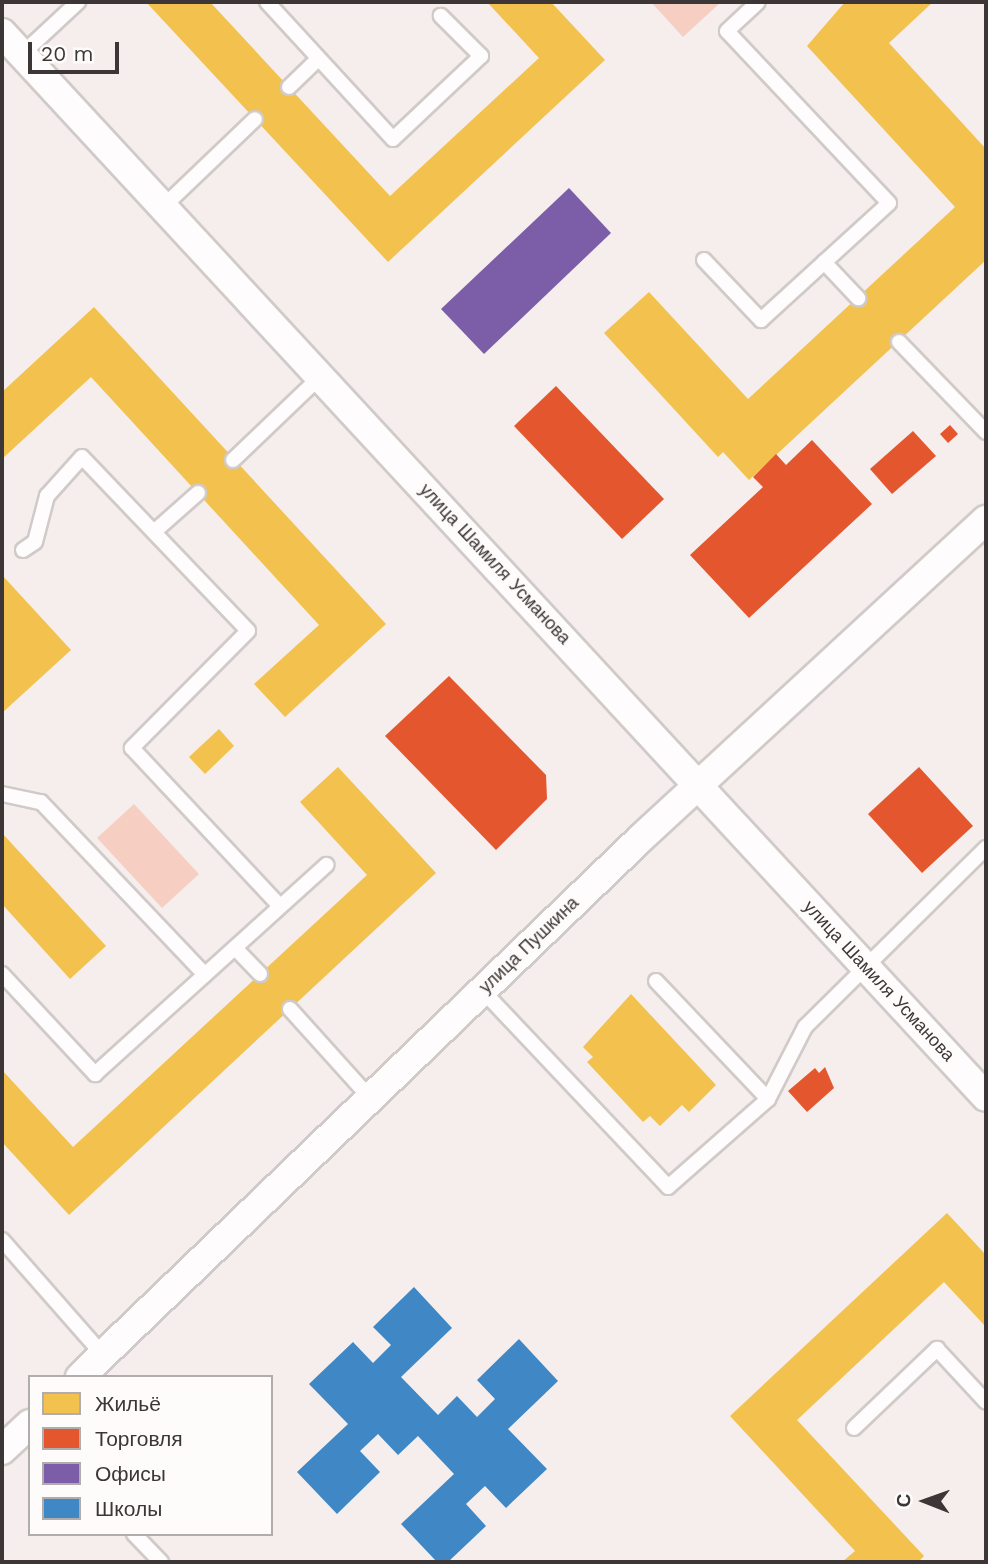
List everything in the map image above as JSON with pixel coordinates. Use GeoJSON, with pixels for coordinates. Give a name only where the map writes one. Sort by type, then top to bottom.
{"type":"FeatureCollection","features":[{"type":"Feature","properties":{"kind":"street","name":"улица Шамиля Усманова"},"geometry":{"type":"LineString","coordinates":[[2,33],[986,1097]]}},
{"type":"Feature","properties":{"kind":"street","name":"улица Пушкина"},"geometry":{"type":"LineString","coordinates":[[82,1375],[482,990],[986,520]]}},
{"type":"Feature","properties":{"kind":"street"},"geometry":{"type":"LineString","coordinates":[[2,1450],[28,1426]]}},
{"type":"Feature","properties":{"kind":"lane"},"geometry":{"type":"LineString","coordinates":[[21,55],[78,2]]}},
{"type":"Feature","properties":{"kind":"lane"},"geometry":{"type":"LineString","coordinates":[[267,2],[393,139],[481,56],[441,16]]}},
{"type":"Feature","properties":{"kind":"lane"},"geometry":{"type":"LineString","coordinates":[[704,260],[761,320],[889,203],[727,31],[758,2]]}},
{"type":"Feature","properties":{"kind":"lane"},"geometry":{"type":"LineString","coordinates":[[289,87],[318,59]]}},
{"type":"Feature","properties":{"kind":"lane"},"geometry":{"type":"LineString","coordinates":[[163,207],[255,118]]}},
{"type":"Feature","properties":{"kind":"lane"},"geometry":{"type":"LineString","coordinates":[[824,262],[858,298]]}},
{"type":"Feature","properties":{"kind":"lane"},"geometry":{"type":"LineString","coordinates":[[899,342],[986,432]]}},
{"type":"Feature","properties":{"kind":"lane"},"geometry":{"type":"LineString","coordinates":[[233,460],[320,377]]}},
{"type":"Feature","properties":{"kind":"lane"},"geometry":{"type":"LineString","coordinates":[[23,550],[35,542],[47,496],[82,457],[156,530],[248,631],[132,748],[280,906]]}},
{"type":"Feature","properties":{"kind":"lane"},"geometry":{"type":"LineString","coordinates":[[156,530],[198,493]]}},
{"type":"Feature","properties":{"kind":"lane"},"geometry":{"type":"LineString","coordinates":[[2,794],[41,802],[205,975]]}},
{"type":"Feature","properties":{"kind":"lane"},"geometry":{"type":"LineString","coordinates":[[482,990],[668,1187],[768,1099],[805,1027],[986,848]]}},
{"type":"Feature","properties":{"kind":"lane"},"geometry":{"type":"LineString","coordinates":[[2,974],[95,1074],[326,866]]}},
{"type":"Feature","properties":{"kind":"lane"},"geometry":{"type":"LineString","coordinates":[[235,948],[260,974]]}},
{"type":"Feature","properties":{"kind":"lane"},"geometry":{"type":"LineString","coordinates":[[656,981],[768,1099]]}},
{"type":"Feature","properties":{"kind":"lane"},"geometry":{"type":"LineString","coordinates":[[290,1009],[371,1099]]}},
{"type":"Feature","properties":{"kind":"lane"},"geometry":{"type":"LineString","coordinates":[[2,1240],[103,1355]]}},
{"type":"Feature","properties":{"kind":"lane"},"geometry":{"type":"LineString","coordinates":[[854,1428],[937,1349],[986,1402]]}},
{"type":"Feature","properties":{"kind":"lane"},"geometry":{"type":"LineString","coordinates":[[136,1536],[161,1562]]}},
{"type":"Feature","properties":{"kind":"shaded area"},"geometry":{"type":"Polygon","coordinates":[[[651,2],[721,2],[683,37],[651,2]]]}},
{"type":"Feature","properties":{"kind":"shaded area"},"geometry":{"type":"Polygon","coordinates":[[[134,804],[199,874],[162,908],[97,838],[134,804]]]}},
{"type":"Feature","properties":{"kind":"building: Жильё"},"geometry":{"type":"Polygon","coordinates":[[[146,2],[210,2],[390,196],[539,58],[487,2],[551,2],[605,60],[388,262],[146,2]]]}},
{"type":"Feature","properties":{"kind":"building: Жильё"},"geometry":{"type":"Polygon","coordinates":[[[845,2],[933,2],[889,43],[986,149],[986,260],[749,480],[723,452],[718,457],[604,333],[649,292],[748,399],[955,207],[807,46],[845,2]]]}},
{"type":"Feature","properties":{"kind":"building: Жильё"},"geometry":{"type":"Polygon","coordinates":[[[94,307],[386,624],[285,717],[254,684],[319,625],[91,377],[2,459],[2,392],[94,307]]]}},
{"type":"Feature","properties":{"kind":"building: Жильё"},"geometry":{"type":"Polygon","coordinates":[[[2,575],[71,650],[2,713],[2,575]]]}},
{"type":"Feature","properties":{"kind":"building: Жильё"},"geometry":{"type":"Polygon","coordinates":[[[219,729],[234,746],[205,774],[189,757],[219,729]]]}},
{"type":"Feature","properties":{"kind":"building: Жильё"},"geometry":{"type":"Polygon","coordinates":[[[338,767],[436,873],[69,1215],[2,1142],[2,1070],[73,1147],[367,875],[300,802],[338,767]]]}},
{"type":"Feature","properties":{"kind":"building: Жильё"},"geometry":{"type":"Polygon","coordinates":[[[2,833],[106,946],[70,979],[2,904],[2,833]]]}},
{"type":"Feature","properties":{"kind":"building: Жильё"},"geometry":{"type":"Polygon","coordinates":[[[631,994],[716,1085],[689,1112],[682,1105],[660,1126],[650,1116],[643,1122],[587,1062],[593,1057],[583,1047],[631,994]]]}},
{"type":"Feature","properties":{"kind":"building: Жильё"},"geometry":{"type":"Polygon","coordinates":[[[947,1213],[986,1255],[986,1327],[944,1282],[797,1420],[924,1556],[918,1562],[842,1562],[855,1551],[730,1416],[947,1213]]]}},
{"type":"Feature","properties":{"kind":"building: Торговля"},"geometry":{"type":"Polygon","coordinates":[[[556,386],[664,499],[622,539],[514,426],[556,386]]]}},
{"type":"Feature","properties":{"kind":"building: Торговля"},"geometry":{"type":"Polygon","coordinates":[[[950,425],[958,434],[948,443],[940,434],[950,425]]]}},
{"type":"Feature","properties":{"kind":"building: Торговля"},"geometry":{"type":"Polygon","coordinates":[[[913,431],[936,456],[892,494],[870,469],[913,431]]]}},
{"type":"Feature","properties":{"kind":"building: Торговля"},"geometry":{"type":"Polygon","coordinates":[[[812,440],[872,504],[749,618],[690,555],[763,487],[753,477],[776,454],[786,465],[812,440]]]}},
{"type":"Feature","properties":{"kind":"building: Торговля"},"geometry":{"type":"Polygon","coordinates":[[[449,676],[546,775],[547,799],[496,850],[385,736],[449,676]]]}},
{"type":"Feature","properties":{"kind":"building: Торговля"},"geometry":{"type":"Polygon","coordinates":[[[919,767],[973,826],[922,873],[868,814],[919,767]]]}},
{"type":"Feature","properties":{"kind":"building: Торговля"},"geometry":{"type":"Polygon","coordinates":[[[825,1067],[834,1088],[807,1112],[788,1091],[815,1068],[819,1073],[825,1067]]]}},
{"type":"Feature","properties":{"kind":"building: Офисы"},"geometry":{"type":"Polygon","coordinates":[[[569,188],[611,233],[484,354],[441,309],[569,188]]]}},
{"type":"Feature","properties":{"kind":"building: Школы"},"geometry":{"type":"Polygon","coordinates":[[[414,1287],[452,1328],[401,1377],[438,1415],[457,1396],[477,1417],[495,1399],[477,1380],[519,1339],[558,1381],[508,1429],[547,1469],[506,1508],[485,1486],[466,1504],[486,1526],[448,1562],[437,1562],[401,1524],[454,1474],[418,1436],[398,1455],[378,1434],[360,1451],[380,1472],[337,1514],[297,1472],[348,1424],[309,1384],[353,1342],[373,1363],[391,1345],[373,1327],[414,1287]]]}}]}
